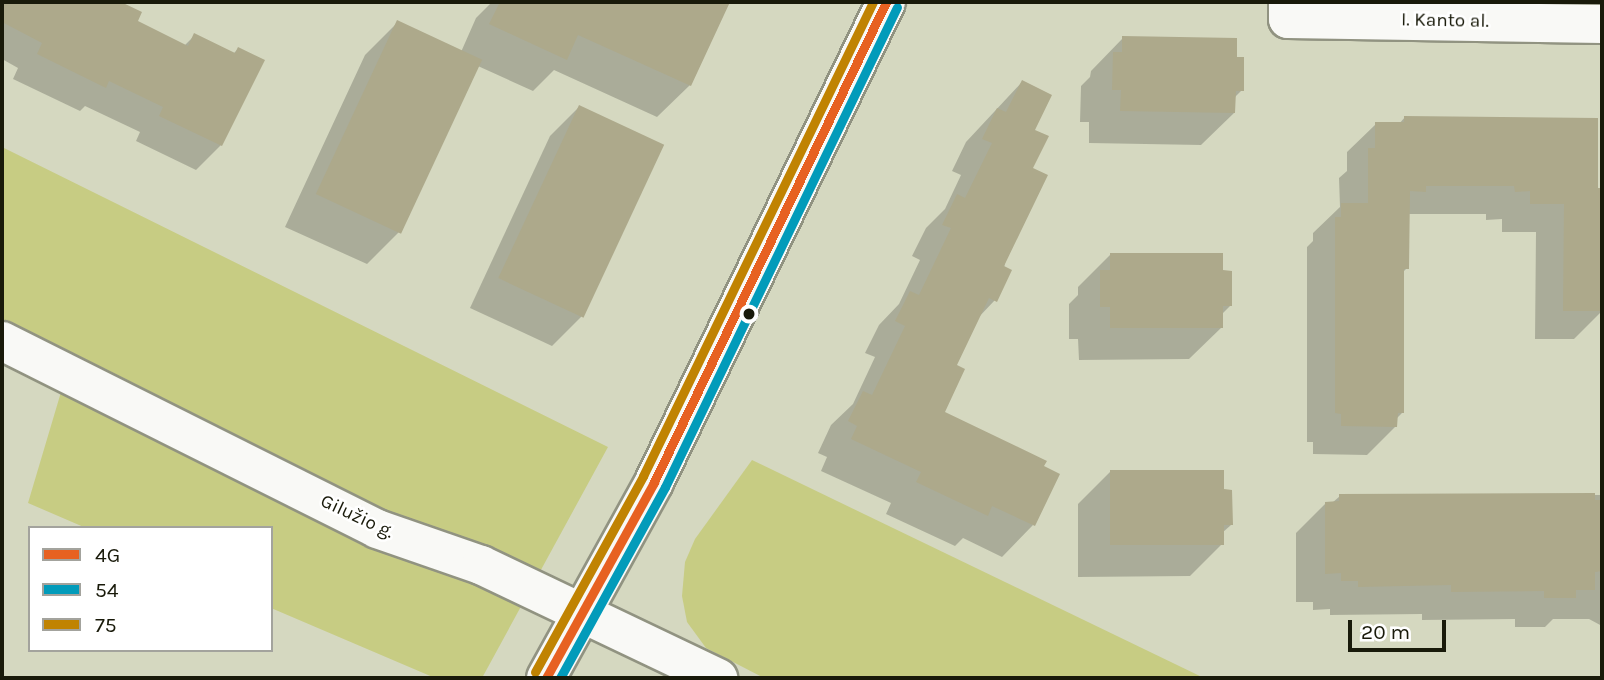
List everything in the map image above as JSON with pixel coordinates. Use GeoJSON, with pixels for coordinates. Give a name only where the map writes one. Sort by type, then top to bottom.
{"type":"FeatureCollection","features":[{"type":"Feature","properties":{"kind":"street"},"geometry":{"type":"LineString","coordinates":[[546,678],[654,482],[886,2]]}},
{"type":"Feature","properties":{"kind":"street","name":"I. Kanto al."},"geometry":{"type":"LineString","coordinates":[[1288,10],[1602,24]]}},
{"type":"Feature","properties":{"kind":"street","name":"Gilužio g."},"geometry":{"type":"LineString","coordinates":[[2,341],[377,529],[481,565],[718,678]]}},
{"type":"Feature","properties":{"kind":"green space"},"geometry":{"type":"Polygon","coordinates":[[[2,147],[608,447],[482,678],[435,678],[273,609],[273,526],[81,526],[28,503],[64,382],[2,353],[2,147]]]}},
{"type":"Feature","properties":{"kind":"green space"},"geometry":{"type":"Polygon","coordinates":[[[752,460],[1204,678],[764,678],[706,648],[687,622],[682,596],[685,562],[695,539],[752,460]]]}},
{"type":"Feature","properties":{"kind":"building"},"geometry":{"type":"Polygon","coordinates":[[[2,2],[121,2],[142,12],[138,21],[188,46],[194,33],[235,53],[238,47],[265,60],[222,146],[159,116],[163,107],[109,81],[106,88],[37,54],[42,43],[2,22],[2,2]]]}},
{"type":"Feature","properties":{"kind":"building"},"geometry":{"type":"Polygon","coordinates":[[[500,2],[730,2],[691,86],[578,35],[567,60],[489,24],[500,2]]]}},
{"type":"Feature","properties":{"kind":"building"},"geometry":{"type":"Polygon","coordinates":[[[397,20],[482,60],[401,234],[316,194],[397,20]]]}},
{"type":"Feature","properties":{"kind":"building"},"geometry":{"type":"Polygon","coordinates":[[[1122,36],[1237,38],[1237,57],[1244,57],[1244,91],[1236,91],[1235,113],[1120,111],[1121,90],[1112,90],[1113,52],[1122,52],[1122,36]]]}},
{"type":"Feature","properties":{"kind":"building"},"geometry":{"type":"Polygon","coordinates":[[[1022,80],[1052,95],[1035,130],[1049,136],[1033,168],[1048,175],[1004,266],[1012,270],[997,302],[989,298],[957,365],[965,369],[945,412],[1047,461],[1044,466],[1060,474],[1035,526],[992,506],[988,516],[916,482],[921,472],[851,439],[857,426],[848,421],[863,391],[872,395],[905,326],[895,321],[910,291],[919,295],[951,228],[942,225],[957,194],[965,198],[992,143],[982,139],[997,108],[1006,112],[1022,80]]]}},
{"type":"Feature","properties":{"kind":"building"},"geometry":{"type":"Polygon","coordinates":[[[579,105],[664,145],[583,318],[498,278],[579,105]]]}},
{"type":"Feature","properties":{"kind":"building"},"geometry":{"type":"Polygon","coordinates":[[[1404,116],[1598,118],[1598,188],[1602,188],[1602,311],[1563,311],[1564,204],[1530,204],[1530,191],[1515,192],[1514,186],[1426,186],[1426,192],[1410,191],[1409,269],[1404,269],[1404,413],[1398,413],[1397,427],[1341,426],[1341,414],[1335,413],[1335,217],[1341,217],[1341,203],[1368,203],[1368,148],[1375,148],[1375,122],[1404,122],[1404,116]]]}},
{"type":"Feature","properties":{"kind":"building"},"geometry":{"type":"Polygon","coordinates":[[[1110,253],[1223,253],[1223,270],[1232,271],[1232,306],[1223,306],[1223,328],[1110,328],[1110,307],[1100,307],[1100,270],[1110,270],[1110,253]]]}},
{"type":"Feature","properties":{"kind":"building"},"geometry":{"type":"Polygon","coordinates":[[[1110,470],[1224,470],[1224,489],[1232,490],[1233,525],[1224,525],[1224,545],[1110,545],[1110,470]]]}},
{"type":"Feature","properties":{"kind":"building"},"geometry":{"type":"Polygon","coordinates":[[[1595,493],[1595,500],[1602,500],[1602,571],[1595,572],[1595,590],[1576,590],[1576,598],[1544,598],[1544,591],[1451,592],[1451,585],[1358,587],[1358,581],[1341,581],[1341,573],[1325,574],[1325,502],[1339,501],[1339,494],[1595,493]]]}},
{"type":"Feature","properties":{"kind":"transit line","name":"75"},"geometry":{"type":"LineString","coordinates":[[535,672],[643,476],[873,2]]}},
{"type":"Feature","properties":{"kind":"transit line","name":"4G"},"geometry":{"type":"LineString","coordinates":[[546,678],[654,482],[886,2]]}},
{"type":"Feature","properties":{"kind":"transit line","name":"54"},"geometry":{"type":"LineString","coordinates":[[560,678],[665,487],[897,7]]}}]}
